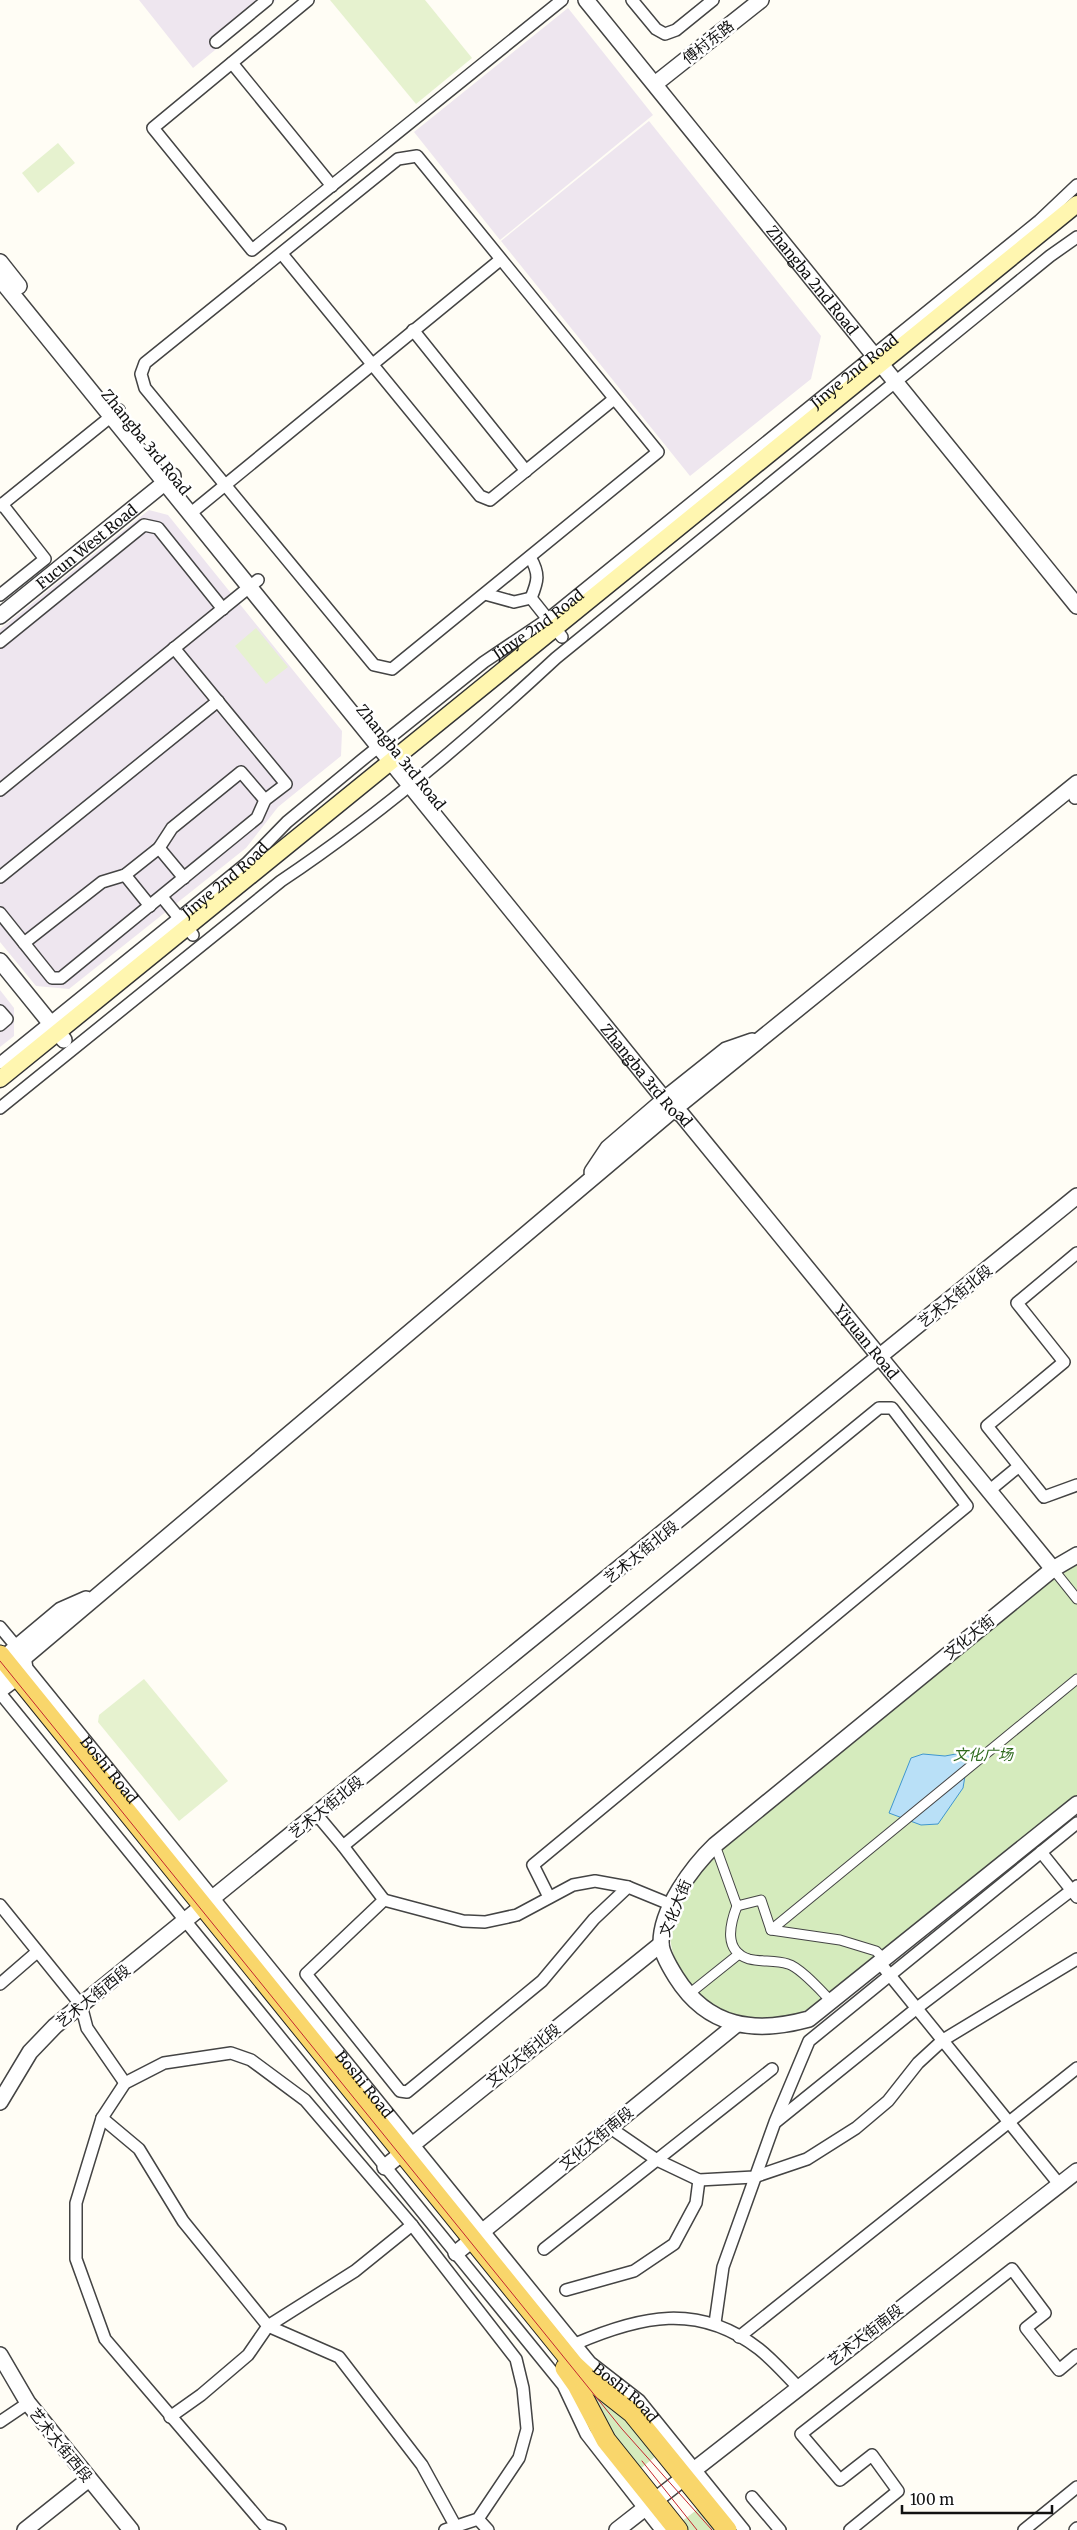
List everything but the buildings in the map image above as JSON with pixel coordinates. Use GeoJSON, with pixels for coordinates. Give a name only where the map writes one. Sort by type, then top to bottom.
{"type":"FeatureCollection","features":[{"type":"Feature","properties":{"kind":"main road","name":"Jinye 2nd Road"},"geometry":{"type":"LineString","coordinates":[[888,365],[1077,204]]}},
{"type":"Feature","properties":{"kind":"main road","name":"Jinye 2nd Road"},"geometry":{"type":"LineString","coordinates":[[0,1079],[186,927],[399,762],[555,628],[1077,218]]}},
{"type":"Feature","properties":{"kind":"main road","name":"Jinye 2nd Road"},"geometry":{"type":"LineString","coordinates":[[0,1092],[57,1032]]}},
{"type":"Feature","properties":{"kind":"main road","name":"Boshi Road"},"geometry":{"type":"LineString","coordinates":[[8,1670],[469,2242],[574,2365],[632,2413],[689,2472],[727,2530]]}},
{"type":"Feature","properties":{"kind":"main road","name":"Boshi Road"},"geometry":{"type":"LineString","coordinates":[[469,2242],[564,2366],[577,2385],[606,2440],[649,2504],[678,2530]]}},
{"type":"Feature","properties":{"kind":"street"},"geometry":{"type":"LineString","coordinates":[[216,42],[267,0]]}},
{"type":"Feature","properties":{"kind":"street"},"geometry":{"type":"LineString","coordinates":[[308,0],[153,128],[252,250],[562,0]]}},
{"type":"Feature","properties":{"kind":"street","name":"Zhangba 2nd Road"},"geometry":{"type":"LineString","coordinates":[[586,0],[658,81]]}},
{"type":"Feature","properties":{"kind":"street","name":"Zhangba 2nd Road"},"geometry":{"type":"LineString","coordinates":[[598,0],[658,81],[888,365],[1077,606]]}},
{"type":"Feature","properties":{"kind":"street"},"geometry":{"type":"LineString","coordinates":[[632,0],[656,29],[665,34],[676,30],[713,0]]}},
{"type":"Feature","properties":{"kind":"street","name":"傅村东路"},"geometry":{"type":"LineString","coordinates":[[658,81],[761,0]]}},
{"type":"Feature","properties":{"kind":"street"},"geometry":{"type":"LineString","coordinates":[[232,64],[332,186]]}},
{"type":"Feature","properties":{"kind":"street"},"geometry":{"type":"LineString","coordinates":[[417,156],[500,260],[658,452],[392,668],[374,665],[145,388],[141,374],[145,363],[398,160],[417,156]]}},
{"type":"Feature","properties":{"kind":"street","name":"Jinye 2nd Road"},"geometry":{"type":"LineString","coordinates":[[0,1108],[281,881],[330,848],[505,705],[888,365],[1077,185]]}},
{"type":"Feature","properties":{"kind":"street","name":"Jinye 2nd Road"},"geometry":{"type":"LineString","coordinates":[[888,365],[1077,237]]}},
{"type":"Feature","properties":{"kind":"street"},"geometry":{"type":"LineString","coordinates":[[282,254],[480,496],[490,500],[614,399]]}},
{"type":"Feature","properties":{"kind":"street"},"geometry":{"type":"LineString","coordinates":[[195,510],[224,484],[500,260]]}},
{"type":"Feature","properties":{"kind":"street","name":"Zhangba 3rd Road"},"geometry":{"type":"LineString","coordinates":[[0,262],[116,413],[675,1104]]}},
{"type":"Feature","properties":{"kind":"street","name":"Zhangba 3rd Road"},"geometry":{"type":"LineString","coordinates":[[0,279],[116,413]]}},
{"type":"Feature","properties":{"kind":"street"},"geometry":{"type":"LineString","coordinates":[[413,330],[526,471]]}},
{"type":"Feature","properties":{"kind":"street","name":"Zhangba 2nd Road"},"geometry":{"type":"LineString","coordinates":[[888,365],[1077,591]]}},
{"type":"Feature","properties":{"kind":"street"},"geometry":{"type":"LineString","coordinates":[[0,595],[45,559],[1,505],[116,413]]}},
{"type":"Feature","properties":{"kind":"street","name":"Fucun West Road"},"geometry":{"type":"LineString","coordinates":[[0,616],[169,479]]}},
{"type":"Feature","properties":{"kind":"street"},"geometry":{"type":"LineString","coordinates":[[0,642],[144,525],[158,528],[223,608]]}},
{"type":"Feature","properties":{"kind":"street"},"geometry":{"type":"LineString","coordinates":[[530,557],[535,566],[538,581],[531,598]]}},
{"type":"Feature","properties":{"kind":"street"},"geometry":{"type":"LineString","coordinates":[[0,790],[254,583]]}},
{"type":"Feature","properties":{"kind":"street"},"geometry":{"type":"LineString","coordinates":[[485,594],[497,599],[514,602],[531,598]]}},
{"type":"Feature","properties":{"kind":"street"},"geometry":{"type":"LineString","coordinates":[[531,598],[555,628]]}},
{"type":"Feature","properties":{"kind":"street","name":"Jinye 2nd Road"},"geometry":{"type":"LineString","coordinates":[[186,927],[287,822],[384,743],[484,662],[555,628]]}},
{"type":"Feature","properties":{"kind":"street"},"geometry":{"type":"LineString","coordinates":[[0,913],[52,978],[61,978],[257,818],[265,800],[286,784],[174,648]]}},
{"type":"Feature","properties":{"kind":"street"},"geometry":{"type":"LineString","coordinates":[[0,877],[218,701]]}},
{"type":"Feature","properties":{"kind":"street"},"geometry":{"type":"LineString","coordinates":[[24,943],[102,882],[125,875],[159,848],[172,828],[242,772],[265,800]]}},
{"type":"Feature","properties":{"kind":"street"},"geometry":{"type":"LineString","coordinates":[[8,1670],[581,1188],[608,1148],[675,1104],[761,1039],[1074,793],[1077,777]]}},
{"type":"Feature","properties":{"kind":"street"},"geometry":{"type":"LineString","coordinates":[[8,1670],[675,1104],[1074,793]]}},
{"type":"Feature","properties":{"kind":"street"},"geometry":{"type":"LineString","coordinates":[[159,848],[184,878]]}},
{"type":"Feature","properties":{"kind":"street"},"geometry":{"type":"LineString","coordinates":[[125,875],[150,906]]}},
{"type":"Feature","properties":{"kind":"street"},"geometry":{"type":"LineString","coordinates":[[162,897],[186,927]]}},
{"type":"Feature","properties":{"kind":"street"},"geometry":{"type":"LineString","coordinates":[[0,961],[57,1032]]}},
{"type":"Feature","properties":{"kind":"street"},"geometry":{"type":"LineString","coordinates":[[0,1011],[7,1019],[0,1025]]}},
{"type":"Feature","properties":{"kind":"street","name":"Jinye 2nd Road"},"geometry":{"type":"LineString","coordinates":[[0,1063],[57,1032]]}},
{"type":"Feature","properties":{"kind":"street","name":"Yiyuan Road"},"geometry":{"type":"LineString","coordinates":[[675,1104],[1053,1569]]}},
{"type":"Feature","properties":{"kind":"street","name":"艺术大街北段"},"geometry":{"type":"LineString","coordinates":[[199,1909],[880,1358],[1077,1196]]}},
{"type":"Feature","properties":{"kind":"street"},"geometry":{"type":"LineString","coordinates":[[1077,1253],[1018,1303],[1064,1362],[987,1426],[1018,1468],[1044,1497],[1077,1485]]}},
{"type":"Feature","properties":{"kind":"street"},"geometry":{"type":"LineString","coordinates":[[343,1846],[879,1408],[892,1408],[967,1506],[532,1865],[549,1898]]}},
{"type":"Feature","properties":{"kind":"street"},"geometry":{"type":"LineString","coordinates":[[990,1490],[1018,1468]]}},
{"type":"Feature","properties":{"kind":"street","name":"文化大街"},"geometry":{"type":"LineString","coordinates":[[1077,1556],[1053,1569],[715,1845],[695,1864],[672,1905],[661,1944],[672,1970],[689,1994],[724,2020],[755,2027],[783,2026],[809,2019],[1077,1804]]}},
{"type":"Feature","properties":{"kind":"street"},"geometry":{"type":"LineString","coordinates":[[1053,1569],[1077,1599]]}},
{"type":"Feature","properties":{"kind":"street","name":"Boshi Road"},"geometry":{"type":"LineString","coordinates":[[0,1626],[8,1670]]}},
{"type":"Feature","properties":{"kind":"street"},"geometry":{"type":"LineString","coordinates":[[771,1930],[1077,1679]]}},
{"type":"Feature","properties":{"kind":"street"},"geometry":{"type":"LineString","coordinates":[[317,1815],[384,1900],[463,1921],[485,1922],[517,1915],[573,1884],[596,1881],[628,1888],[672,1905]]}},
{"type":"Feature","properties":{"kind":"street"},"geometry":{"type":"LineString","coordinates":[[714,2323],[723,2267],[775,2122],[809,2041],[1077,1823]]}},
{"type":"Feature","properties":{"kind":"street"},"geometry":{"type":"LineString","coordinates":[[715,1845],[737,1906],[729,1928],[731,1940],[739,1954],[749,1959],[789,1964],[832,2002]]}},
{"type":"Feature","properties":{"kind":"street"},"geometry":{"type":"LineString","coordinates":[[775,2122],[917,2008],[1075,1891],[1041,1852]]}},
{"type":"Feature","properties":{"kind":"street"},"geometry":{"type":"LineString","coordinates":[[384,1900],[306,1974],[400,2091],[407,2092],[542,1981],[594,1919],[628,1888]]}},
{"type":"Feature","properties":{"kind":"street"},"geometry":{"type":"LineString","coordinates":[[737,1906],[761,1900],[771,1930]]}},
{"type":"Feature","properties":{"kind":"street"},"geometry":{"type":"LineString","coordinates":[[0,1905],[81,2005],[88,2028],[126,2082]]}},
{"type":"Feature","properties":{"kind":"street","name":"艺术大街西段"},"geometry":{"type":"LineString","coordinates":[[0,2102],[40,2039],[199,1909]]}},
{"type":"Feature","properties":{"kind":"street"},"geometry":{"type":"LineString","coordinates":[[771,1930],[840,1940],[876,1951],[890,1975],[1059,2184]]}},
{"type":"Feature","properties":{"kind":"street","name":"文化大街北段"},"geometry":{"type":"LineString","coordinates":[[399,2156],[661,1944]]}},
{"type":"Feature","properties":{"kind":"street"},"geometry":{"type":"LineString","coordinates":[[0,1984],[37,1952]]}},
{"type":"Feature","properties":{"kind":"street"},"geometry":{"type":"LineString","coordinates":[[689,1994],[739,1954]]}},
{"type":"Feature","properties":{"kind":"street"},"geometry":{"type":"LineString","coordinates":[[609,2127],[657,2160],[699,2180],[754,2178],[807,2159],[856,2128],[888,2101],[918,2063],[943,2040],[1077,1959]]}},
{"type":"Feature","properties":{"kind":"street","name":"文化大街南段"},"geometry":{"type":"LineString","coordinates":[[469,2242],[737,2024]]}},
{"type":"Feature","properties":{"kind":"street"},"geometry":{"type":"LineString","coordinates":[[102,2118],[139,2149],[183,2221],[268,2326],[339,2357],[422,2465],[451,2528],[478,2519],[519,2458],[527,2429],[523,2388],[516,2359],[412,2225],[305,2100],[251,2060],[232,2052],[164,2063],[126,2082],[102,2118],[76,2203],[76,2259],[104,2339],[264,2525],[280,2530]]}},
{"type":"Feature","properties":{"kind":"street"},"geometry":{"type":"LineString","coordinates":[[544,2249],[772,2068]]}},
{"type":"Feature","properties":{"kind":"street"},"geometry":{"type":"LineString","coordinates":[[739,2337],[1077,2068]]}},
{"type":"Feature","properties":{"kind":"street","name":"艺术大街南段"},"geometry":{"type":"LineString","coordinates":[[649,2504],[1077,2171]]}},
{"type":"Feature","properties":{"kind":"street"},"geometry":{"type":"LineString","coordinates":[[566,2290],[634,2271],[674,2244],[696,2203],[699,2180]]}},
{"type":"Feature","properties":{"kind":"street"},"geometry":{"type":"LineString","coordinates":[[170,2417],[201,2395],[248,2355],[268,2326],[355,2271],[412,2225]]}},
{"type":"Feature","properties":{"kind":"street","name":"Boshi Road"},"geometry":{"type":"LineString","coordinates":[[469,2242],[575,2344],[590,2362],[639,2400],[689,2472],[744,2530]]}},
{"type":"Feature","properties":{"kind":"street"},"geometry":{"type":"LineString","coordinates":[[850,2530],[898,2491],[872,2455],[840,2480],[801,2434],[1012,2268],[1046,2313],[1026,2328],[1031,2335],[1059,2370],[1077,2355]]}},
{"type":"Feature","properties":{"kind":"street"},"geometry":{"type":"LineString","coordinates":[[575,2344],[611,2329],[641,2321],[686,2318],[714,2323],[759,2349],[798,2387]]}},
{"type":"Feature","properties":{"kind":"street","name":"艺术大街西段"},"geometry":{"type":"LineString","coordinates":[[0,2354],[28,2404],[131,2530]]}},
{"type":"Feature","properties":{"kind":"street"},"geometry":{"type":"LineString","coordinates":[[0,2422],[28,2404]]}},
{"type":"Feature","properties":{"kind":"street"},"geometry":{"type":"LineString","coordinates":[[25,2530],[89,2479]]}},
{"type":"Feature","properties":{"kind":"street"},"geometry":{"type":"LineString","coordinates":[[1024,2530],[1077,2487]]}},
{"type":"Feature","properties":{"kind":"street"},"geometry":{"type":"LineString","coordinates":[[752,2496],[780,2530]]}},
{"type":"Feature","properties":{"kind":"street"},"geometry":{"type":"LineString","coordinates":[[617,2530],[649,2504]]}},
{"type":"Feature","properties":{"kind":"street","name":"Boshi Road"},"geometry":{"type":"LineString","coordinates":[[649,2504],[661,2530]]}},
{"type":"Feature","properties":{"kind":"street"},"geometry":{"type":"LineString","coordinates":[[478,2519],[488,2530]]}},
{"type":"Feature","properties":{"kind":"shaded area"},"geometry":{"type":"Polygon","coordinates":[[[139,0],[276,0],[193,68],[139,0]]]}},
{"type":"Feature","properties":{"kind":"shaded area"},"geometry":{"type":"Polygon","coordinates":[[[568,8],[653,115],[500,240],[414,132],[568,8]]]}},
{"type":"Feature","properties":{"kind":"shaded area"},"geometry":{"type":"Polygon","coordinates":[[[649,121],[821,336],[811,379],[690,476],[501,241],[649,121]]]}},
{"type":"Feature","properties":{"kind":"shaded area"},"geometry":{"type":"Polygon","coordinates":[[[149,510],[168,515],[342,731],[341,756],[278,807],[246,848],[69,989],[36,986],[0,942],[0,629],[149,510]]]}},
{"type":"Feature","properties":{"kind":"shaded area"},"geometry":{"type":"Polygon","coordinates":[[[0,990],[14,1008],[14,1036],[0,1047],[0,990]]]}},
{"type":"Feature","properties":{"kind":"green space"},"geometry":{"type":"Polygon","coordinates":[[[330,0],[425,0],[472,58],[416,104],[330,0]]]}},
{"type":"Feature","properties":{"kind":"green space"},"geometry":{"type":"Polygon","coordinates":[[[58,143],[75,163],[38,193],[22,173],[58,143]]]}},
{"type":"Feature","properties":{"kind":"green space"},"geometry":{"type":"Polygon","coordinates":[[[256,628],[288,667],[266,684],[235,646],[256,628]]]}},
{"type":"Feature","properties":{"kind":"green space","name":"文化广场"},"geometry":{"type":"Polygon","coordinates":[[[1077,1564],[1077,1797],[825,2000],[801,2012],[784,2018],[766,2021],[738,2018],[711,2007],[685,1978],[673,1954],[671,1942],[671,1931],[678,1907],[696,1876],[720,1848],[1064,1571],[1077,1564]]]}},
{"type":"Feature","properties":{"kind":"green space"},"geometry":{"type":"Polygon","coordinates":[[[144,1679],[228,1781],[179,1821],[98,1722],[99,1715],[144,1679]]]}},
{"type":"Feature","properties":{"kind":"green space"},"geometry":{"type":"Polygon","coordinates":[[[600,2396],[619,2412],[657,2455],[639,2470],[591,2403],[600,2396]]]}},
{"type":"Feature","properties":{"kind":"green space"},"geometry":{"type":"Polygon","coordinates":[[[699,2508],[717,2530],[688,2530],[681,2522],[699,2508]]]}},
{"type":"Feature","properties":{"kind":"water"},"geometry":{"type":"Polygon","coordinates":[[[972,1751],[982,1752],[965,1776],[963,1788],[938,1824],[921,1825],[889,1813],[911,1758],[923,1754],[945,1756],[972,1751]]]}},
{"type":"Feature","properties":{"kind":"tram line"},"geometry":{"type":"LineString","coordinates":[[0,1661],[622,2429],[712,2530]]}},
{"type":"Feature","properties":{"kind":"tram line"},"geometry":{"type":"LineString","coordinates":[[642,2461],[697,2530]]}}]}
